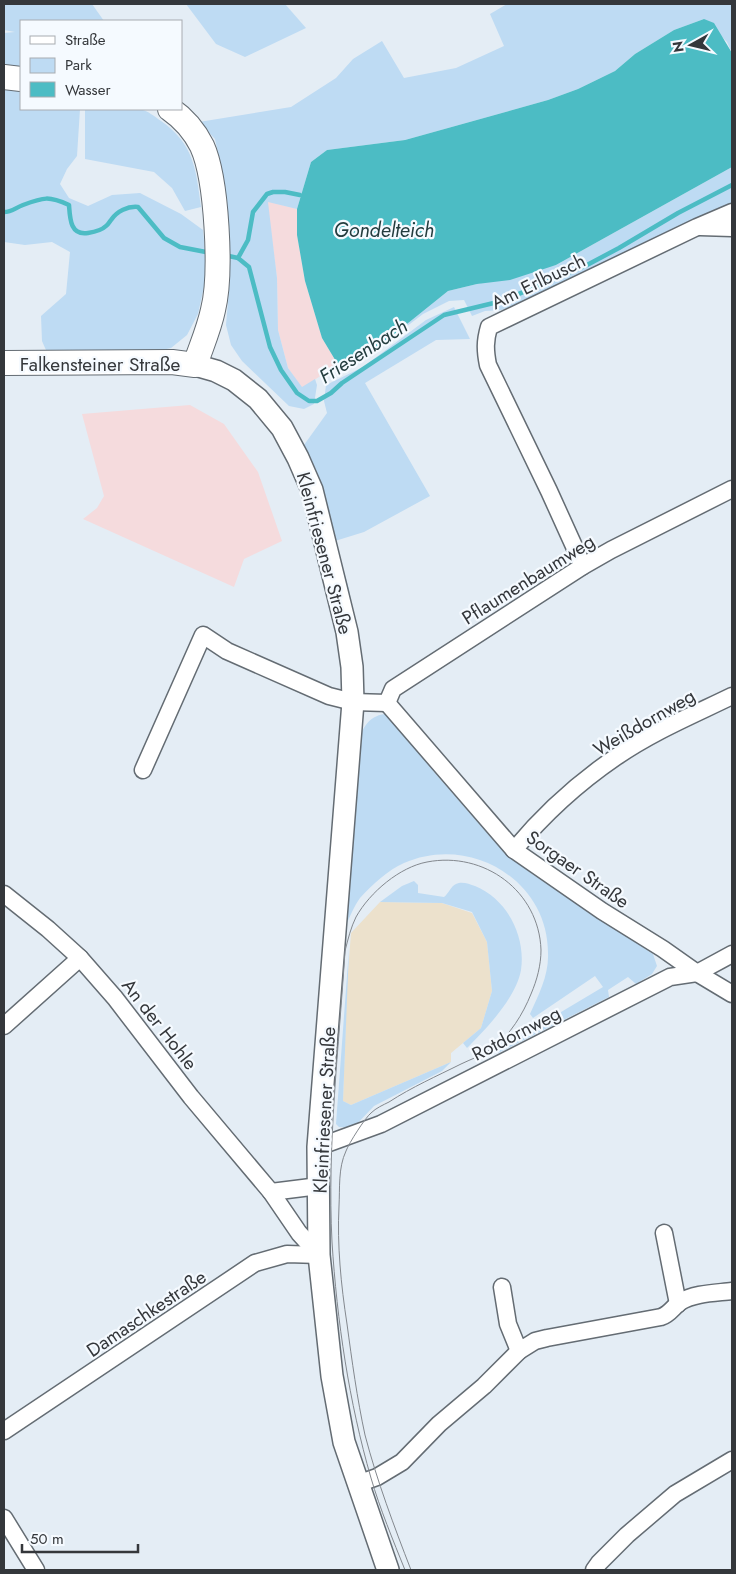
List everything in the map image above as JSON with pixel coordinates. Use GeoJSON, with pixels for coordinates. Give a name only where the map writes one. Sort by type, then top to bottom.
{"type":"FeatureCollection","features":[{"type":"Feature","properties":{"kind":"main road"},"geometry":{"type":"LineString","coordinates":[[4,77],[20,79]]}},
{"type":"Feature","properties":{"kind":"main road"},"geometry":{"type":"LineString","coordinates":[[171,110],[189,125],[202,147],[211,178],[216,226],[217,274],[213,310],[195,365]]}},
{"type":"Feature","properties":{"kind":"main road","name":"Falkensteiner Straße"},"geometry":{"type":"LineString","coordinates":[[4,363],[172,362],[195,365]]}},
{"type":"Feature","properties":{"kind":"street","name":"Am Erlbusch"},"geometry":{"type":"LineString","coordinates":[[583,566],[488,364],[484,350],[489,327],[732,212]]}},
{"type":"Feature","properties":{"kind":"street"},"geometry":{"type":"LineString","coordinates":[[697,227],[732,228]]}},
{"type":"Feature","properties":{"kind":"street","name":"Kleinfriesener Straße"},"geometry":{"type":"LineString","coordinates":[[195,365],[216,371],[234,380],[258,399],[282,428],[312,490],[347,632],[352,667],[353,702],[318,1147],[319,1255],[332,1376],[344,1442],[388,1570]]}},
{"type":"Feature","properties":{"kind":"street","name":"Pflaumenbaumweg"},"geometry":{"type":"LineString","coordinates":[[387,703],[393,689],[583,566],[732,489]]}},
{"type":"Feature","properties":{"kind":"street"},"geometry":{"type":"LineString","coordinates":[[143,770],[203,635],[227,650],[329,696],[353,702],[387,703]]}},
{"type":"Feature","properties":{"kind":"street","name":"Weißdornweg"},"geometry":{"type":"LineString","coordinates":[[514,850],[530,830],[574,789],[617,756],[662,730],[732,696]]}},
{"type":"Feature","properties":{"kind":"street","name":"Sorgaer Straße"},"geometry":{"type":"LineString","coordinates":[[387,703],[514,850],[577,894],[732,994]]}},
{"type":"Feature","properties":{"kind":"street","name":"An der Hohle"},"geometry":{"type":"LineString","coordinates":[[4,894],[48,929],[80,958],[115,998],[191,1097],[271,1192],[299,1233],[319,1255]]}},
{"type":"Feature","properties":{"kind":"street","name":"Rotdornweg"},"geometry":{"type":"LineString","coordinates":[[318,1147],[381,1124],[670,977],[697,973],[732,954]]}},
{"type":"Feature","properties":{"kind":"street"},"geometry":{"type":"LineString","coordinates":[[4,1026],[80,958]]}},
{"type":"Feature","properties":{"kind":"street"},"geometry":{"type":"LineString","coordinates":[[271,1192],[319,1186]]}},
{"type":"Feature","properties":{"kind":"street"},"geometry":{"type":"LineString","coordinates":[[664,1233],[678,1304]]}},
{"type":"Feature","properties":{"kind":"street","name":"Damaschkestraße"},"geometry":{"type":"LineString","coordinates":[[4,1431],[255,1263],[287,1254],[319,1255]]}},
{"type":"Feature","properties":{"kind":"street"},"geometry":{"type":"LineString","coordinates":[[502,1287],[508,1324],[520,1351]]}},
{"type":"Feature","properties":{"kind":"street"},"geometry":{"type":"LineString","coordinates":[[357,1484],[377,1477],[402,1462],[439,1424],[484,1386],[520,1351],[535,1341],[661,1317],[668,1314],[678,1304],[694,1296],[732,1291]]}},
{"type":"Feature","properties":{"kind":"street"},"geometry":{"type":"LineString","coordinates":[[594,1570],[627,1535],[675,1494],[732,1460]]}},
{"type":"Feature","properties":{"kind":"street"},"geometry":{"type":"LineString","coordinates":[[4,1518],[36,1570]]}},
{"type":"Feature","properties":{"kind":"shaded area"},"geometry":{"type":"Polygon","coordinates":[[[267,201],[297,209],[297,235],[305,281],[322,338],[337,363],[302,388],[288,368],[278,330],[277,278],[267,201]]]}},
{"type":"Feature","properties":{"kind":"shaded area"},"geometry":{"type":"Polygon","coordinates":[[[190,405],[224,424],[258,472],[282,541],[244,559],[234,587],[83,519],[97,508],[104,496],[82,414],[190,405]]]}},
{"type":"Feature","properties":{"kind":"shaded area"},"geometry":{"type":"Polygon","coordinates":[[[380,902],[442,903],[472,913],[487,942],[492,991],[481,1028],[451,1053],[451,1062],[351,1105],[343,1101],[347,985],[351,933],[380,902]]]}},
{"type":"Feature","properties":{"kind":"green space"},"geometry":{"type":"Polygon","coordinates":[[[4,4],[92,4],[103,20],[20,20],[20,110],[80,110],[77,156],[67,169],[60,184],[69,198],[88,206],[112,195],[140,193],[181,214],[203,230],[207,273],[198,314],[187,335],[171,348],[149,353],[49,357],[42,341],[41,316],[66,294],[70,252],[52,242],[25,245],[4,242],[4,33],[15,32],[4,30],[4,4]]]}},
{"type":"Feature","properties":{"kind":"green space"},"geometry":{"type":"Polygon","coordinates":[[[186,4],[285,4],[306,28],[245,57],[216,44],[186,4]]]}},
{"type":"Feature","properties":{"kind":"green space"},"geometry":{"type":"Polygon","coordinates":[[[507,4],[732,4],[732,53],[727,42],[704,19],[674,30],[635,54],[615,71],[578,89],[548,100],[405,140],[327,150],[311,162],[297,209],[268,202],[277,278],[278,330],[288,368],[302,387],[315,379],[317,385],[314,404],[304,409],[289,406],[242,361],[231,345],[226,325],[230,278],[229,245],[218,153],[215,139],[199,122],[291,107],[336,78],[353,59],[382,41],[404,78],[456,68],[504,46],[490,14],[507,4]]]}},
{"type":"Feature","properties":{"kind":"green space"},"geometry":{"type":"Polygon","coordinates":[[[85,110],[146,111],[172,130],[187,148],[195,169],[201,207],[185,211],[172,188],[154,172],[85,159],[85,110]]]}},
{"type":"Feature","properties":{"kind":"green space"},"geometry":{"type":"Polygon","coordinates":[[[732,167],[732,207],[502,310],[485,311],[472,316],[464,300],[449,301],[423,314],[356,365],[448,291],[556,265],[732,167]]]}},
{"type":"Feature","properties":{"kind":"green space"},"geometry":{"type":"Polygon","coordinates":[[[454,307],[470,339],[436,340],[365,383],[430,496],[364,532],[335,541],[349,589],[352,609],[317,472],[304,445],[327,413],[324,401],[326,385],[363,367],[426,320],[454,307]]]}},
{"type":"Feature","properties":{"kind":"green space"},"geometry":{"type":"Polygon","coordinates":[[[385,714],[393,720],[434,772],[494,841],[532,874],[653,954],[657,966],[652,974],[636,984],[628,977],[608,990],[609,997],[498,1053],[497,1051],[504,1046],[603,987],[595,976],[533,1018],[530,1014],[545,977],[548,953],[545,927],[535,904],[520,885],[501,870],[479,859],[454,855],[429,856],[404,863],[380,878],[360,898],[346,925],[357,746],[363,730],[369,721],[385,714]]]}},
{"type":"Feature","properties":{"kind":"green space"},"geometry":{"type":"Polygon","coordinates":[[[414,881],[418,885],[418,893],[444,897],[458,883],[475,886],[486,892],[505,909],[517,932],[522,957],[518,981],[507,1002],[483,1032],[467,1048],[463,1043],[481,1028],[492,991],[487,942],[472,912],[442,903],[380,902],[402,886],[414,881]]]}},
{"type":"Feature","properties":{"kind":"green space"},"geometry":{"type":"Polygon","coordinates":[[[349,949],[343,1101],[351,1105],[451,1062],[442,1071],[374,1106],[353,1128],[339,1127],[336,1124],[349,949]]]}},
{"type":"Feature","properties":{"kind":"water","name":"Gondelteich"},"geometry":{"type":"Polygon","coordinates":[[[704,19],[714,23],[732,53],[732,167],[556,265],[510,280],[477,284],[448,291],[356,365],[337,363],[322,338],[305,281],[297,235],[297,209],[311,162],[327,150],[405,140],[548,100],[578,89],[615,71],[635,54],[674,30],[704,19]]]}},
{"type":"Feature","properties":{"kind":"waterway","name":"Friesenbach"},"geometry":{"type":"LineString","coordinates":[[224,255],[238,258],[249,267],[270,347],[281,370],[297,393],[309,401],[317,401],[444,315],[502,301],[587,265],[678,213],[732,185]]}},
{"type":"Feature","properties":{"kind":"waterway"},"geometry":{"type":"LineString","coordinates":[[238,258],[248,240],[253,212],[267,194],[285,192],[300,195]]}},
{"type":"Feature","properties":{"kind":"waterway","name":"Friesenbach"},"geometry":{"type":"LineString","coordinates":[[4,212],[11,211],[36,200],[56,200],[69,205],[74,229],[78,232],[88,233],[98,231],[123,210],[130,207],[138,207],[164,238],[180,247],[211,253]]}},
{"type":"Feature","properties":{"kind":"tram line"},"geometry":{"type":"LineString","coordinates":[[405,1570],[371,1478],[356,1420],[345,1361],[337,1302],[332,1242],[331,1169],[334,1096],[345,951],[356,917],[377,890],[396,875],[406,869],[427,862],[448,860],[469,863],[488,869],[505,880],[519,893],[530,910],[538,929],[541,956],[537,978],[528,1002],[505,1037],[486,1053],[416,1087],[373,1111],[357,1131],[343,1158],[340,1178],[340,1265],[357,1393],[365,1435],[375,1469],[411,1570]]}}]}
